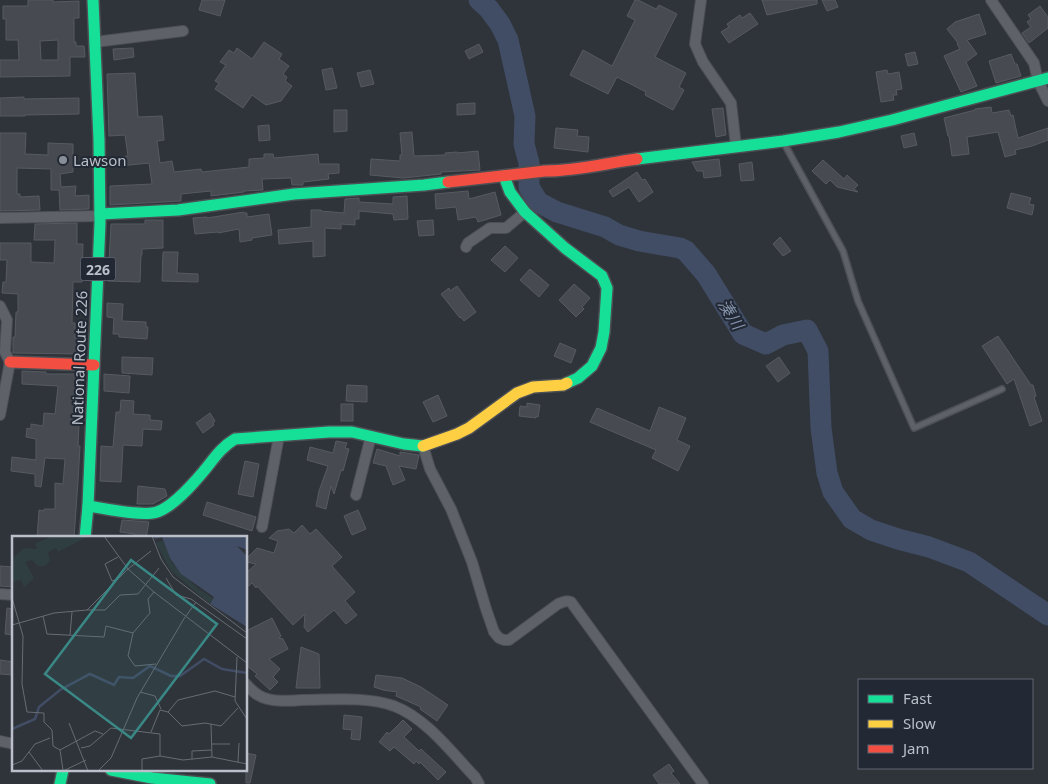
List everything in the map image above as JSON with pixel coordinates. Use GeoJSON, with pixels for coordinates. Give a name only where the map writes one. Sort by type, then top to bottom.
{"type":"FeatureCollection","features":[{"type":"Feature","properties":{"kind":"main road","name":"National Route 226"},"geometry":{"type":"LineString","coordinates":[[85,536],[100,215],[93,0]]}},
{"type":"Feature","properties":{"kind":"main road"},"geometry":{"type":"LineString","coordinates":[[100,215],[178,210],[294,194],[424,185],[545,171],[562,171],[612,162],[782,141],[839,132],[892,120],[1043,80]]}},
{"type":"Feature","properties":{"kind":"main road"},"geometry":{"type":"LineString","coordinates":[[88,506],[137,513],[156,513],[190,486],[222,447],[234,439],[352,432],[404,444],[423,446],[469,428],[517,392],[533,387],[563,385],[578,378],[592,366],[601,348],[607,288],[602,276],[565,248],[525,212],[510,192],[509,175]]}},
{"type":"Feature","properties":{"kind":"main road"},"geometry":{"type":"LineString","coordinates":[[10,362],[94,365]]}},
{"type":"Feature","properties":{"kind":"main road"},"geometry":{"type":"LineString","coordinates":[[122,772],[152,778],[210,784]]}},
{"type":"Feature","properties":{"kind":"street"},"geometry":{"type":"LineString","coordinates":[[701,0],[695,44],[703,62],[731,103],[736,146]]}},
{"type":"Feature","properties":{"kind":"street"},"geometry":{"type":"LineString","coordinates":[[991,0],[1034,63],[1043,80],[1048,101]]}},
{"type":"Feature","properties":{"kind":"street"},"geometry":{"type":"LineString","coordinates":[[95,42],[183,31]]}},
{"type":"Feature","properties":{"kind":"street"},"geometry":{"type":"LineString","coordinates":[[466,247],[468,243],[490,228],[506,228],[525,212]]}},
{"type":"Feature","properties":{"kind":"street"},"geometry":{"type":"LineString","coordinates":[[0,218],[100,215]]}},
{"type":"Feature","properties":{"kind":"street"},"geometry":{"type":"LineString","coordinates":[[0,306],[7,320],[5,352],[10,362],[0,415]]}},
{"type":"Feature","properties":{"kind":"street"},"geometry":{"type":"LineString","coordinates":[[262,527],[279,436]]}},
{"type":"Feature","properties":{"kind":"street"},"geometry":{"type":"LineString","coordinates":[[356,494],[371,436]]}},
{"type":"Feature","properties":{"kind":"street"},"geometry":{"type":"LineString","coordinates":[[423,446],[430,469],[451,509],[472,562],[494,632],[499,638],[509,640],[558,604],[567,601],[571,602],[703,784]]}},
{"type":"Feature","properties":{"kind":"street"},"geometry":{"type":"LineString","coordinates":[[248,687],[258,696],[268,699],[290,701],[347,699],[395,706],[431,730],[479,784]]}},
{"type":"Feature","properties":{"kind":"lane"},"geometry":{"type":"LineString","coordinates":[[782,141],[843,251],[858,301],[914,428],[1002,389]]}},
{"type":"Feature","properties":{"kind":"building"},"geometry":{"type":"Polygon","coordinates":[[[28,0],[53,0],[53,2],[79,1],[79,18],[74,18],[74,42],[76,42],[76,46],[84,46],[85,57],[70,57],[70,76],[0,77],[0,60],[19,60],[18,40],[6,40],[6,19],[3,19],[3,6],[28,6],[28,0]],[[58,40],[40,41],[41,60],[58,60],[58,40]]]}},
{"type":"Feature","properties":{"kind":"building"},"geometry":{"type":"Polygon","coordinates":[[[202,0],[225,0],[220,16],[199,10],[202,0]]]}},
{"type":"Feature","properties":{"kind":"building"},"geometry":{"type":"Polygon","coordinates":[[[635,0],[656,9],[659,5],[677,14],[655,57],[686,73],[679,87],[684,90],[673,110],[645,95],[646,92],[617,77],[608,94],[570,75],[583,50],[612,66],[635,20],[627,16],[635,0]]]}},
{"type":"Feature","properties":{"kind":"building"},"geometry":{"type":"Polygon","coordinates":[[[762,0],[817,0],[817,4],[767,15],[762,0]]]}},
{"type":"Feature","properties":{"kind":"building"},"geometry":{"type":"Polygon","coordinates":[[[822,0],[835,0],[838,7],[827,11],[822,0]]]}},
{"type":"Feature","properties":{"kind":"building"},"geometry":{"type":"Polygon","coordinates":[[[1040,6],[1048,17],[1048,28],[1029,43],[1022,33],[1031,27],[1027,22],[1031,19],[1028,15],[1040,6]]]}},
{"type":"Feature","properties":{"kind":"building"},"geometry":{"type":"Polygon","coordinates":[[[750,13],[758,24],[729,43],[721,32],[729,27],[727,24],[740,15],[742,18],[750,13]]]}},
{"type":"Feature","properties":{"kind":"building"},"geometry":{"type":"Polygon","coordinates":[[[979,14],[986,34],[967,40],[977,54],[966,62],[977,86],[961,92],[944,56],[960,49],[958,43],[947,29],[955,22],[979,14]]]}},
{"type":"Feature","properties":{"kind":"building"},"geometry":{"type":"Polygon","coordinates":[[[264,42],[282,54],[279,59],[289,66],[283,74],[287,77],[285,81],[292,86],[281,101],[266,105],[252,95],[243,108],[215,89],[219,83],[215,81],[226,65],[220,62],[229,50],[234,53],[237,48],[252,59],[264,42]]]}},
{"type":"Feature","properties":{"kind":"building"},"geometry":{"type":"Polygon","coordinates":[[[479,44],[483,52],[469,59],[465,51],[479,44]]]}},
{"type":"Feature","properties":{"kind":"building"},"geometry":{"type":"Polygon","coordinates":[[[133,48],[134,57],[114,60],[113,49],[133,48]]]}},
{"type":"Feature","properties":{"kind":"building"},"geometry":{"type":"Polygon","coordinates":[[[915,52],[918,64],[908,66],[905,54],[915,52]]]}},
{"type":"Feature","properties":{"kind":"building"},"geometry":{"type":"Polygon","coordinates":[[[1011,54],[1021,76],[996,83],[989,61],[1011,54]]]}},
{"type":"Feature","properties":{"kind":"building"},"geometry":{"type":"Polygon","coordinates":[[[332,68],[337,88],[326,90],[322,70],[332,68]]]}},
{"type":"Feature","properties":{"kind":"building"},"geometry":{"type":"Polygon","coordinates":[[[370,70],[374,84],[361,87],[357,73],[370,70]]]}},
{"type":"Feature","properties":{"kind":"building"},"geometry":{"type":"Polygon","coordinates":[[[887,70],[888,74],[899,72],[902,89],[896,90],[897,95],[893,95],[894,100],[881,102],[876,72],[887,70]]]}},
{"type":"Feature","properties":{"kind":"building"},"geometry":{"type":"Polygon","coordinates":[[[135,73],[138,117],[162,116],[164,140],[157,141],[160,163],[172,161],[174,172],[201,169],[202,172],[249,167],[249,159],[264,158],[264,154],[273,154],[274,158],[318,154],[319,164],[339,164],[339,173],[328,174],[329,179],[303,182],[303,185],[292,185],[291,178],[262,179],[263,190],[211,196],[211,191],[181,194],[181,201],[110,205],[110,186],[152,184],[149,163],[120,166],[119,157],[128,156],[125,135],[109,136],[107,74],[135,73]]]}},
{"type":"Feature","properties":{"kind":"building"},"geometry":{"type":"Polygon","coordinates":[[[24,97],[24,99],[79,98],[79,114],[0,116],[0,98],[24,97]]]}},
{"type":"Feature","properties":{"kind":"building"},"geometry":{"type":"Polygon","coordinates":[[[475,103],[475,114],[457,115],[457,104],[475,103]]]}},
{"type":"Feature","properties":{"kind":"building"},"geometry":{"type":"Polygon","coordinates":[[[991,107],[992,113],[1009,110],[1011,116],[1013,115],[1018,138],[1048,128],[1048,140],[1015,150],[1016,154],[1005,157],[998,132],[967,137],[969,154],[952,156],[944,118],[975,109],[991,107]]]}},
{"type":"Feature","properties":{"kind":"building"},"geometry":{"type":"Polygon","coordinates":[[[723,108],[726,135],[716,137],[712,109],[723,108]]]}},
{"type":"Feature","properties":{"kind":"building"},"geometry":{"type":"Polygon","coordinates":[[[334,110],[347,110],[347,131],[334,132],[334,110]]]}},
{"type":"Feature","properties":{"kind":"building"},"geometry":{"type":"Polygon","coordinates":[[[269,125],[270,140],[259,141],[258,126],[269,125]]]}},
{"type":"Feature","properties":{"kind":"building"},"geometry":{"type":"Polygon","coordinates":[[[556,128],[578,130],[577,136],[589,137],[588,152],[554,148],[556,128]]]}},
{"type":"Feature","properties":{"kind":"building"},"geometry":{"type":"Polygon","coordinates":[[[412,132],[414,156],[478,151],[480,170],[441,172],[441,174],[403,178],[370,175],[371,159],[400,161],[400,155],[402,155],[400,133],[412,132]]]}},
{"type":"Feature","properties":{"kind":"building"},"geometry":{"type":"Polygon","coordinates":[[[0,133],[26,133],[25,154],[48,155],[48,143],[73,144],[73,172],[60,174],[61,187],[76,186],[75,196],[89,195],[89,209],[60,210],[59,190],[51,190],[51,169],[17,168],[17,194],[20,194],[20,197],[39,196],[40,210],[0,211],[0,133]]]}},
{"type":"Feature","properties":{"kind":"building"},"geometry":{"type":"Polygon","coordinates":[[[914,133],[917,145],[904,148],[901,136],[914,133]]]}},
{"type":"Feature","properties":{"kind":"building"},"geometry":{"type":"Polygon","coordinates":[[[719,159],[721,176],[704,178],[703,171],[697,171],[692,162],[719,159]]]}},
{"type":"Feature","properties":{"kind":"building"},"geometry":{"type":"Polygon","coordinates":[[[823,160],[844,179],[847,175],[858,185],[854,189],[858,192],[837,187],[830,180],[826,184],[812,171],[823,160]]]}},
{"type":"Feature","properties":{"kind":"building"},"geometry":{"type":"Polygon","coordinates":[[[752,162],[754,180],[741,181],[739,164],[752,162]]]}},
{"type":"Feature","properties":{"kind":"building"},"geometry":{"type":"Polygon","coordinates":[[[637,172],[642,180],[645,179],[653,192],[639,202],[629,187],[613,197],[609,191],[637,172]]]}},
{"type":"Feature","properties":{"kind":"building"},"geometry":{"type":"Polygon","coordinates":[[[468,191],[469,199],[495,192],[501,215],[478,222],[476,217],[458,220],[456,207],[436,209],[435,194],[468,191]]]}},
{"type":"Feature","properties":{"kind":"building"},"geometry":{"type":"Polygon","coordinates":[[[1011,193],[1031,198],[1029,204],[1034,205],[1032,215],[1007,208],[1011,193]]]}},
{"type":"Feature","properties":{"kind":"building"},"geometry":{"type":"Polygon","coordinates":[[[407,196],[408,219],[394,220],[393,214],[359,211],[359,219],[355,219],[355,225],[341,224],[341,229],[325,228],[325,256],[313,257],[313,241],[279,244],[278,230],[311,227],[311,210],[344,213],[345,199],[359,198],[359,202],[393,204],[393,197],[407,196]]]}},
{"type":"Feature","properties":{"kind":"building"},"geometry":{"type":"Polygon","coordinates":[[[247,213],[247,217],[269,214],[272,235],[240,242],[239,229],[218,233],[195,234],[193,218],[207,218],[247,213]]]}},
{"type":"Feature","properties":{"kind":"building"},"geometry":{"type":"Polygon","coordinates":[[[145,220],[163,220],[163,248],[142,249],[140,282],[108,281],[111,224],[145,224],[145,220]]]}},
{"type":"Feature","properties":{"kind":"building"},"geometry":{"type":"Polygon","coordinates":[[[433,220],[434,235],[419,236],[417,221],[433,220]]]}},
{"type":"Feature","properties":{"kind":"building"},"geometry":{"type":"Polygon","coordinates":[[[77,223],[77,244],[83,244],[82,282],[73,282],[72,323],[75,323],[75,338],[83,339],[83,354],[13,353],[16,312],[18,312],[18,294],[2,293],[3,282],[6,282],[7,260],[0,260],[0,243],[31,243],[31,262],[54,263],[55,240],[34,240],[35,224],[77,223]]]}},
{"type":"Feature","properties":{"kind":"building"},"geometry":{"type":"Polygon","coordinates":[[[780,237],[791,251],[783,256],[773,244],[780,237]]]}},
{"type":"Feature","properties":{"kind":"building"},"geometry":{"type":"Polygon","coordinates":[[[505,246],[518,258],[505,272],[491,260],[505,246]]]}},
{"type":"Feature","properties":{"kind":"building"},"geometry":{"type":"Polygon","coordinates":[[[163,252],[178,252],[177,273],[198,274],[198,282],[162,281],[163,252]]]}},
{"type":"Feature","properties":{"kind":"building"},"geometry":{"type":"Polygon","coordinates":[[[530,269],[549,285],[539,297],[520,280],[530,269]]]}},
{"type":"Feature","properties":{"kind":"building"},"geometry":{"type":"Polygon","coordinates":[[[574,284],[590,298],[582,307],[584,309],[576,317],[559,300],[574,284]]]}},
{"type":"Feature","properties":{"kind":"building"},"geometry":{"type":"Polygon","coordinates":[[[457,286],[476,312],[464,321],[441,294],[449,288],[450,291],[457,286]]]}},
{"type":"Feature","properties":{"kind":"building"},"geometry":{"type":"Polygon","coordinates":[[[107,303],[123,304],[122,321],[146,322],[146,327],[148,327],[147,339],[119,337],[119,334],[113,334],[114,318],[107,317],[107,303]]]}},
{"type":"Feature","properties":{"kind":"building"},"geometry":{"type":"Polygon","coordinates":[[[998,336],[1031,385],[1033,385],[1036,396],[1034,397],[1042,421],[1030,426],[1014,379],[1007,384],[982,346],[998,336]]]}},
{"type":"Feature","properties":{"kind":"building"},"geometry":{"type":"Polygon","coordinates":[[[560,343],[576,350],[571,363],[554,356],[560,343]]]}},
{"type":"Feature","properties":{"kind":"building"},"geometry":{"type":"Polygon","coordinates":[[[122,357],[153,358],[152,375],[122,373],[122,357]]]}},
{"type":"Feature","properties":{"kind":"building"},"geometry":{"type":"Polygon","coordinates":[[[779,357],[790,373],[778,382],[766,366],[779,357]]]}},
{"type":"Feature","properties":{"kind":"building"},"geometry":{"type":"Polygon","coordinates":[[[22,371],[46,372],[46,374],[81,374],[82,393],[78,446],[80,446],[74,536],[37,536],[39,510],[55,509],[55,483],[63,484],[65,459],[45,458],[41,487],[35,486],[35,474],[11,471],[12,457],[36,460],[36,439],[26,437],[27,428],[31,429],[31,424],[43,426],[44,413],[55,414],[58,386],[22,384],[22,371]]]}},
{"type":"Feature","properties":{"kind":"building"},"geometry":{"type":"Polygon","coordinates":[[[104,374],[130,376],[129,393],[104,391],[104,374]]]}},
{"type":"Feature","properties":{"kind":"building"},"geometry":{"type":"Polygon","coordinates":[[[347,385],[367,386],[367,402],[346,401],[347,385]]]}},
{"type":"Feature","properties":{"kind":"building"},"geometry":{"type":"Polygon","coordinates":[[[438,395],[447,416],[433,422],[423,402],[438,395]]]}},
{"type":"Feature","properties":{"kind":"building"},"geometry":{"type":"Polygon","coordinates":[[[121,400],[134,401],[133,414],[150,415],[150,420],[162,421],[161,430],[143,429],[142,446],[123,445],[121,482],[100,481],[101,446],[113,447],[116,412],[120,412],[121,400]]]}},
{"type":"Feature","properties":{"kind":"building"},"geometry":{"type":"Polygon","coordinates":[[[527,403],[540,405],[538,417],[519,416],[520,406],[527,407],[527,403]]]}},
{"type":"Feature","properties":{"kind":"building"},"geometry":{"type":"Polygon","coordinates":[[[341,404],[353,404],[353,421],[341,421],[341,404]]]}},
{"type":"Feature","properties":{"kind":"building"},"geometry":{"type":"Polygon","coordinates":[[[659,407],[686,418],[677,440],[690,446],[678,471],[652,458],[656,450],[590,422],[597,408],[650,431],[659,407]]]}},
{"type":"Feature","properties":{"kind":"building"},"geometry":{"type":"Polygon","coordinates":[[[210,413],[215,421],[214,425],[203,433],[196,423],[210,413]]]}},
{"type":"Feature","properties":{"kind":"building"},"geometry":{"type":"Polygon","coordinates":[[[336,441],[347,443],[345,448],[349,449],[334,494],[331,486],[326,509],[316,506],[328,466],[307,460],[310,447],[333,453],[336,441]]]}},
{"type":"Feature","properties":{"kind":"building"},"geometry":{"type":"Polygon","coordinates":[[[377,449],[400,456],[400,452],[419,455],[416,469],[399,466],[405,480],[393,485],[386,466],[373,463],[377,449]]]}},
{"type":"Feature","properties":{"kind":"building"},"geometry":{"type":"Polygon","coordinates":[[[245,461],[259,464],[253,497],[238,494],[245,461]]]}},
{"type":"Feature","properties":{"kind":"building"},"geometry":{"type":"Polygon","coordinates":[[[138,486],[165,489],[167,496],[153,504],[137,504],[138,486]]]}},
{"type":"Feature","properties":{"kind":"building"},"geometry":{"type":"Polygon","coordinates":[[[207,502],[256,517],[252,531],[203,515],[207,502]]]}},
{"type":"Feature","properties":{"kind":"building"},"geometry":{"type":"Polygon","coordinates":[[[358,510],[366,529],[352,535],[344,516],[358,510]]]}},
{"type":"Feature","properties":{"kind":"building"},"geometry":{"type":"Polygon","coordinates":[[[122,520],[149,522],[146,536],[135,536],[135,534],[120,532],[122,520]]]}},
{"type":"Feature","properties":{"kind":"building"},"geometry":{"type":"Polygon","coordinates":[[[302,525],[310,534],[316,529],[342,557],[332,566],[355,592],[345,601],[357,615],[346,624],[334,610],[308,632],[304,627],[305,614],[293,625],[257,586],[256,588],[252,583],[248,586],[248,571],[256,564],[248,562],[248,557],[257,548],[274,553],[278,541],[269,538],[277,531],[289,529],[294,533],[302,525]]]}},
{"type":"Feature","properties":{"kind":"building"},"geometry":{"type":"Polygon","coordinates":[[[0,566],[12,567],[12,587],[0,586],[0,566]]]}},
{"type":"Feature","properties":{"kind":"building"},"geometry":{"type":"Polygon","coordinates":[[[7,608],[12,609],[12,635],[5,634],[7,608]]]}},
{"type":"Feature","properties":{"kind":"building"},"geometry":{"type":"Polygon","coordinates":[[[272,618],[281,636],[279,638],[283,639],[288,649],[269,659],[280,669],[273,677],[278,682],[270,690],[255,676],[257,674],[248,667],[248,630],[272,618]]]}},
{"type":"Feature","properties":{"kind":"building"},"geometry":{"type":"Polygon","coordinates":[[[301,647],[319,654],[320,688],[296,688],[301,647]]]}},
{"type":"Feature","properties":{"kind":"building"},"geometry":{"type":"Polygon","coordinates":[[[0,660],[12,662],[12,675],[0,674],[0,660]]]}},
{"type":"Feature","properties":{"kind":"building"},"geometry":{"type":"Polygon","coordinates":[[[376,675],[402,678],[421,687],[448,705],[437,721],[420,709],[421,707],[396,696],[397,692],[374,687],[376,675]]]}},
{"type":"Feature","properties":{"kind":"building"},"geometry":{"type":"Polygon","coordinates":[[[344,715],[362,717],[360,740],[351,739],[352,730],[343,729],[344,715]]]}},
{"type":"Feature","properties":{"kind":"building"},"geometry":{"type":"Polygon","coordinates":[[[403,720],[412,729],[404,737],[419,751],[421,749],[446,772],[438,780],[420,762],[419,764],[416,761],[414,764],[394,747],[390,751],[379,742],[387,732],[389,734],[403,720]]]}},
{"type":"Feature","properties":{"kind":"building"},"geometry":{"type":"Polygon","coordinates":[[[248,753],[256,755],[250,783],[246,783],[248,753]]]}},
{"type":"Feature","properties":{"kind":"building"},"geometry":{"type":"Polygon","coordinates":[[[669,764],[674,771],[671,773],[680,784],[659,784],[653,775],[669,764]]]}},
{"type":"Feature","properties":{"kind":"waterway","name":"湊川"},"geometry":{"type":"LineString","coordinates":[[479,0],[489,9],[500,24],[508,40],[525,116],[524,144],[529,163],[529,187],[538,202],[557,212],[605,227],[619,235],[639,241],[680,248],[686,251],[706,274],[743,334],[766,344],[783,335],[807,330],[818,351],[821,428],[827,473],[833,492],[852,519],[871,530],[929,547],[969,562],[1048,615]]}},
{"type":"Feature","properties":{"kind":"traffic: fast"},"geometry":{"type":"LineString","coordinates":[[85,536],[100,223],[99,140],[93,0]]}},
{"type":"Feature","properties":{"kind":"traffic: fast"},"geometry":{"type":"LineString","coordinates":[[637,159],[783,141],[839,132],[892,120],[1048,78]]}},
{"type":"Feature","properties":{"kind":"traffic: fast"},"geometry":{"type":"LineString","coordinates":[[504,176],[510,192],[525,212],[565,248],[602,276],[607,288],[601,348],[592,366],[578,378],[567,383]]}},
{"type":"Feature","properties":{"kind":"traffic: fast"},"geometry":{"type":"LineString","coordinates":[[100,214],[178,210],[294,194],[448,182]]}},
{"type":"Feature","properties":{"kind":"traffic: fast"},"geometry":{"type":"LineString","coordinates":[[88,506],[123,512],[157,512],[170,505],[182,495],[221,450],[235,439],[352,432],[404,444],[423,446]]}},
{"type":"Feature","properties":{"kind":"traffic: fast"},"geometry":{"type":"LineString","coordinates":[[60,784],[63,772]]}},
{"type":"Feature","properties":{"kind":"traffic: fast"},"geometry":{"type":"LineString","coordinates":[[121,772],[152,778],[210,784]]}},
{"type":"Feature","properties":{"kind":"traffic: slow"},"geometry":{"type":"LineString","coordinates":[[423,446],[469,428],[517,393],[533,387],[563,385],[567,383]]}},
{"type":"Feature","properties":{"kind":"traffic: jam"},"geometry":{"type":"LineString","coordinates":[[448,182],[568,170],[637,159]]}},
{"type":"Feature","properties":{"kind":"traffic: jam"},"geometry":{"type":"LineString","coordinates":[[10,362],[94,365]]}},
{"type":"Feature","properties":{"kind":"place","name":"Lawson"},"geometry":{"type":"Point","coordinates":[63,160]}}]}
